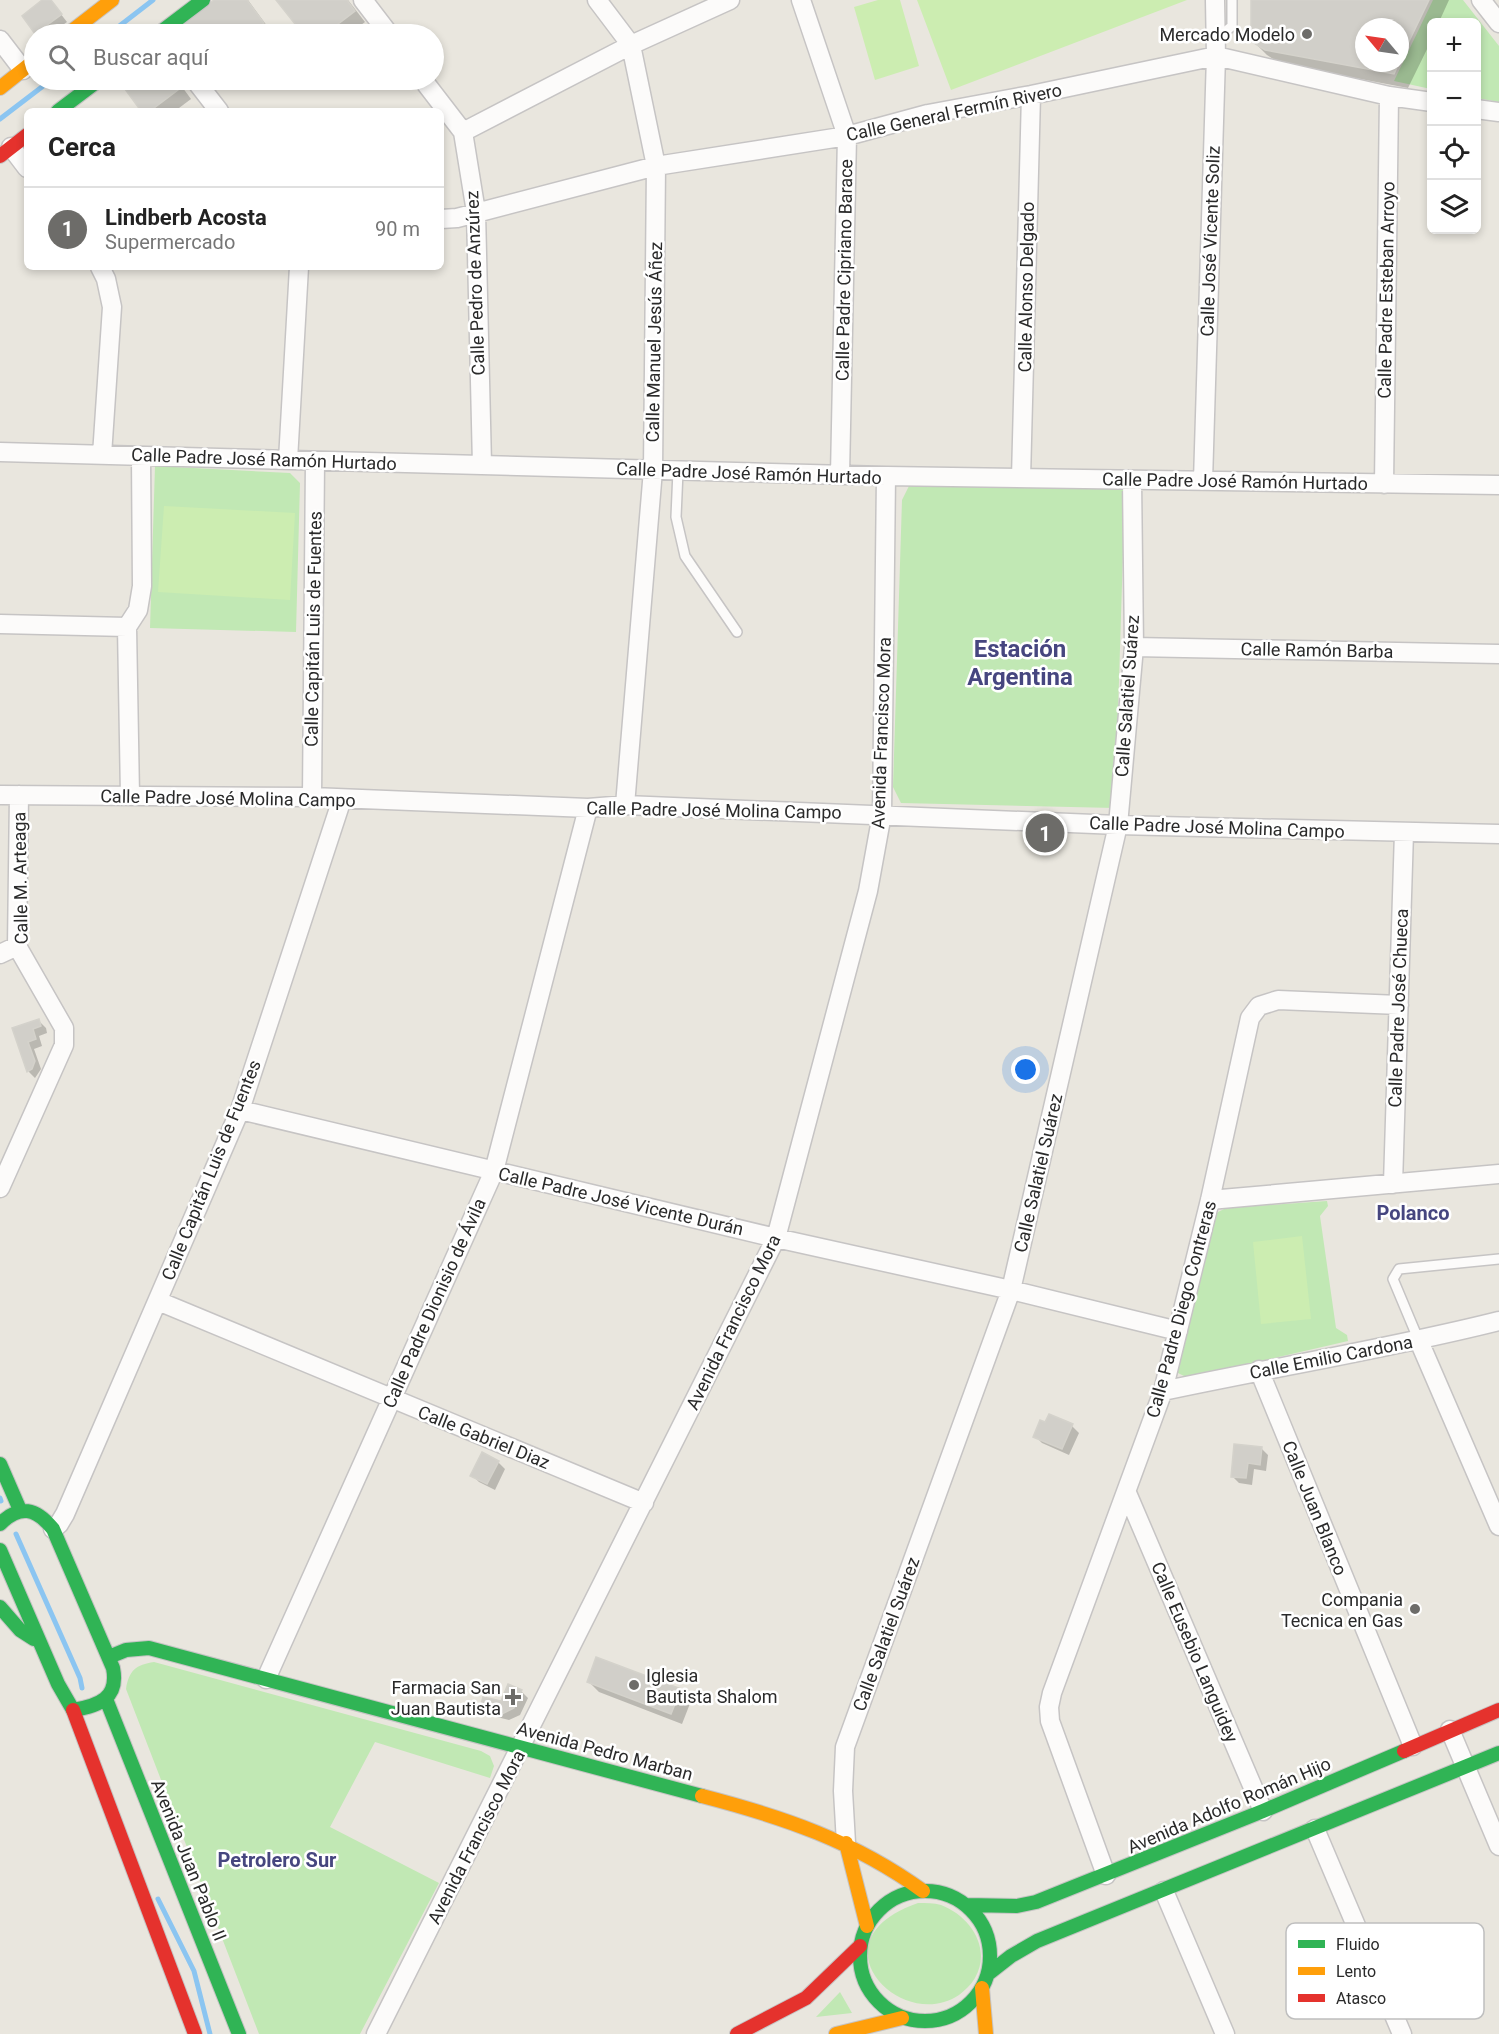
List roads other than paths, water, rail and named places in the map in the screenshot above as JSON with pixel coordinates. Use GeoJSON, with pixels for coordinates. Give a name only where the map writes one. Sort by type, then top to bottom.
{"type":"FeatureCollection","features":[{"type":"Feature","properties":{"kind":"street"},"geometry":{"type":"LineString","coordinates":[[81,24],[112,0]]}},
{"type":"Feature","properties":{"kind":"street"},"geometry":{"type":"LineString","coordinates":[[173,24],[203,0]]}},
{"type":"Feature","properties":{"kind":"street"},"geometry":{"type":"LineString","coordinates":[[363,0],[381,24]]}},
{"type":"Feature","properties":{"kind":"street","name":"Calle Manuel Jesús Áñez"},"geometry":{"type":"LineString","coordinates":[[597,0],[631,45],[657,166],[653,470],[625,805]]}},
{"type":"Feature","properties":{"kind":"street"},"geometry":{"type":"LineString","coordinates":[[462,132],[631,45],[730,0]]}},
{"type":"Feature","properties":{"kind":"street","name":"Calle Padre Cipriano Barace"},"geometry":{"type":"LineString","coordinates":[[801,0],[847,136],[840,475]]}},
{"type":"Feature","properties":{"kind":"street","name":"Calle José Vicente Soliz"},"geometry":{"type":"LineString","coordinates":[[1203,481],[1216,47],[1215,0]]}},
{"type":"Feature","properties":{"kind":"street"},"geometry":{"type":"LineString","coordinates":[[1481,0],[1499,23]]}},
{"type":"Feature","properties":{"kind":"street"},"geometry":{"type":"LineString","coordinates":[[0,40],[24,61]]}},
{"type":"Feature","properties":{"kind":"street","name":"Calle General Fermín Rivero"},"geometry":{"type":"LineString","coordinates":[[444,219],[457,218],[657,166],[847,136],[928,114],[1031,95],[1216,47],[1389,96],[1427,101]]}},
{"type":"Feature","properties":{"kind":"street"},"geometry":{"type":"LineString","coordinates":[[0,88],[24,69]]}},
{"type":"Feature","properties":{"kind":"street"},"geometry":{"type":"LineString","coordinates":[[62,108],[86,90]]}},
{"type":"Feature","properties":{"kind":"street"},"geometry":{"type":"LineString","coordinates":[[203,90],[217,108]]}},
{"type":"Feature","properties":{"kind":"street","name":"Calle Pedro de Anzúrez"},"geometry":{"type":"LineString","coordinates":[[430,90],[462,132],[476,212],[482,465]]}},
{"type":"Feature","properties":{"kind":"street","name":"Calle Alonso Delgado"},"geometry":{"type":"LineString","coordinates":[[1021,478],[1031,95]]}},
{"type":"Feature","properties":{"kind":"street","name":"Calle Padre Esteban Arroyo"},"geometry":{"type":"LineString","coordinates":[[1384,484],[1389,96]]}},
{"type":"Feature","properties":{"kind":"street"},"geometry":{"type":"LineString","coordinates":[[1481,110],[1499,112]]}},
{"type":"Feature","properties":{"kind":"street"},"geometry":{"type":"LineString","coordinates":[[24,137],[5,151],[24,166]]}},
{"type":"Feature","properties":{"kind":"street"},"geometry":{"type":"LineString","coordinates":[[102,270],[106,279],[112,307],[102,455]]}},
{"type":"Feature","properties":{"kind":"street"},"geometry":{"type":"LineString","coordinates":[[288,460],[299,270]]}},
{"type":"Feature","properties":{"kind":"street","name":"Calle Padre José Ramón Hurtado"},"geometry":{"type":"LineString","coordinates":[[0,452],[840,475],[1499,485]]}},
{"type":"Feature","properties":{"kind":"street"},"geometry":{"type":"LineString","coordinates":[[130,796],[127,627],[138,610],[142,586],[141,456]]}},
{"type":"Feature","properties":{"kind":"street","name":"Calle Capitán Luis de Fuentes"},"geometry":{"type":"LineString","coordinates":[[312,797],[315,461]]}},
{"type":"Feature","properties":{"kind":"street","name":"Avenida Francisco Mora"},"geometry":{"type":"LineString","coordinates":[[376,2034],[645,1503],[776,1238],[868,891],[882,814],[886,476]]}},
{"type":"Feature","properties":{"kind":"street","name":"Calle Salatiel Suárez"},"geometry":{"type":"LineString","coordinates":[[846,1843],[843,1791],[845,1747],[1011,1290],[1118,825],[1134,647],[1132,480]]}},
{"type":"Feature","properties":{"kind":"street"},"geometry":{"type":"LineString","coordinates":[[0,624],[127,627]]}},
{"type":"Feature","properties":{"kind":"street","name":"Calle Ramón Barba"},"geometry":{"type":"LineString","coordinates":[[1134,647],[1499,654]]}},
{"type":"Feature","properties":{"kind":"street","name":"Calle Padre José Molina Campo"},"geometry":{"type":"LineString","coordinates":[[0,795],[312,797],[588,808],[625,805],[1118,825],[1499,834]]}},
{"type":"Feature","properties":{"kind":"street","name":"Calle M. Arteaga"},"geometry":{"type":"LineString","coordinates":[[0,1188],[64,1045],[64,1028],[17,946],[19,795]]}},
{"type":"Feature","properties":{"kind":"street","name":"Calle Capitán Luis de Fuentes"},"geometry":{"type":"LineString","coordinates":[[53,1529],[60,1524],[65,1514],[240,1110],[342,799]]}},
{"type":"Feature","properties":{"kind":"street","name":"Calle Padre Dionisio de Ávila"},"geometry":{"type":"LineString","coordinates":[[266,1679],[494,1171],[588,808]]}},
{"type":"Feature","properties":{"kind":"street","name":"Calle Padre José Chueca"},"geometry":{"type":"LineString","coordinates":[[1393,1184],[1404,832]]}},
{"type":"Feature","properties":{"kind":"street"},"geometry":{"type":"LineString","coordinates":[[0,954],[17,946]]}},
{"type":"Feature","properties":{"kind":"street","name":"Calle Padre Diego Contreras"},"geometry":{"type":"LineString","coordinates":[[1107,1875],[1050,1721],[1049,1707],[1052,1693],[1163,1391],[1210,1200],[1251,1018],[1259,1006],[1278,1000],[1399,1005]]}},
{"type":"Feature","properties":{"kind":"street","name":"Calle Padre José Vicente Durán"},"geometry":{"type":"LineString","coordinates":[[240,1110],[1178,1331]]}},
{"type":"Feature","properties":{"kind":"street"},"geometry":{"type":"LineString","coordinates":[[1210,1200],[1499,1174]]}},
{"type":"Feature","properties":{"kind":"street","name":"Calle Gabriel Diaz"},"geometry":{"type":"LineString","coordinates":[[158,1300],[645,1503]]}},
{"type":"Feature","properties":{"kind":"street","name":"Calle Emilio Cardona"},"geometry":{"type":"LineString","coordinates":[[1163,1391],[1259,1370],[1419,1341],[1499,1321]]}},
{"type":"Feature","properties":{"kind":"street"},"geometry":{"type":"LineString","coordinates":[[1419,1341],[1499,1527]]}},
{"type":"Feature","properties":{"kind":"street","name":"Calle Juan Blanco"},"geometry":{"type":"LineString","coordinates":[[1259,1370],[1413,1746]]}},
{"type":"Feature","properties":{"kind":"street"},"geometry":{"type":"LineString","coordinates":[[0,1464],[21,1510]]}},
{"type":"Feature","properties":{"kind":"street","name":"Calle Eusebio Languidey"},"geometry":{"type":"LineString","coordinates":[[1126,1493],[1263,1811]]}},
{"type":"Feature","properties":{"kind":"street"},"geometry":{"type":"LineString","coordinates":[[0,1523],[10,1513],[21,1510],[33,1511],[47,1521],[53,1529],[109,1657],[116,1677],[115,1687],[106,1699],[85,1708],[73,1710]]}},
{"type":"Feature","properties":{"kind":"street"},"geometry":{"type":"LineString","coordinates":[[0,1550],[58,1684],[73,1710],[195,2034]]}},
{"type":"Feature","properties":{"kind":"street"},"geometry":{"type":"LineString","coordinates":[[0,1607],[20,1630],[40,1643]]}},
{"type":"Feature","properties":{"kind":"street","name":"Avenida Pedro Marban"},"geometry":{"type":"LineString","coordinates":[[109,1657],[126,1650],[149,1648],[752,1809],[798,1823],[846,1843],[893,1869],[923,1891]]}},
{"type":"Feature","properties":{"kind":"street","name":"Avenida Juan Pablo II"},"geometry":{"type":"LineString","coordinates":[[106,1699],[239,2034]]}},
{"type":"Feature","properties":{"kind":"street","name":"Avenida Adolfo Román Hijo"},"geometry":{"type":"LineString","coordinates":[[966,1905],[1017,1906],[1036,1902],[1263,1811],[1499,1710]]}},
{"type":"Feature","properties":{"kind":"street"},"geometry":{"type":"LineString","coordinates":[[1450,1730],[1499,1846]]}},
{"type":"Feature","properties":{"kind":"street"},"geometry":{"type":"LineString","coordinates":[[988,1974],[1011,1956],[1037,1941],[1499,1753]]}},
{"type":"Feature","properties":{"kind":"street"},"geometry":{"type":"LineString","coordinates":[[1314,1829],[1354,1923]]}},
{"type":"Feature","properties":{"kind":"street"},"geometry":{"type":"LineString","coordinates":[[846,1843],[867,1926]]}},
{"type":"Feature","properties":{"kind":"street"},"geometry":{"type":"LineString","coordinates":[[1083,1897],[1107,1875]]}},
{"type":"Feature","properties":{"kind":"street"},"geometry":{"type":"LineString","coordinates":[[923,1891],[938,1892],[966,1905],[979,1919],[987,1936],[990,1955],[988,1974],[982,1988],[969,2005],[951,2016],[931,2022],[916,2022],[902,2018],[882,2007],[868,1990],[860,1969],[860,1946],[867,1926],[876,1912],[890,1901],[906,1894],[923,1891]]}},
{"type":"Feature","properties":{"kind":"street"},"geometry":{"type":"LineString","coordinates":[[1164,1891],[1225,2034]]}},
{"type":"Feature","properties":{"kind":"street"},"geometry":{"type":"LineString","coordinates":[[1037,1941],[1068,1912]]}},
{"type":"Feature","properties":{"kind":"street"},"geometry":{"type":"LineString","coordinates":[[737,2034],[806,1998],[860,1946]]}},
{"type":"Feature","properties":{"kind":"street"},"geometry":{"type":"LineString","coordinates":[[982,1988],[986,2034]]}},
{"type":"Feature","properties":{"kind":"street"},"geometry":{"type":"LineString","coordinates":[[836,2034],[902,2018]]}},
{"type":"Feature","properties":{"kind":"street"},"geometry":{"type":"LineString","coordinates":[[1396,2019],[1402,2034]]}},
{"type":"Feature","properties":{"kind":"street"},"geometry":{"type":"LineString","coordinates":[[931,2022],[948,2033]]}},
{"type":"Feature","properties":{"kind":"lane"},"geometry":{"type":"LineString","coordinates":[[1216,47],[1232,26],[1232,0]]}},
{"type":"Feature","properties":{"kind":"lane"},"geometry":{"type":"LineString","coordinates":[[678,471],[676,517],[685,556],[737,632]]}},
{"type":"Feature","properties":{"kind":"lane"},"geometry":{"type":"LineString","coordinates":[[1419,1341],[1393,1279],[1399,1269],[1499,1259]]}},
{"type":"Feature","properties":{"kind":"waterway"},"geometry":{"type":"LineString","coordinates":[[122,24],[153,0]]}},
{"type":"Feature","properties":{"kind":"waterway"},"geometry":{"type":"LineString","coordinates":[[0,119],[38,90]]}},
{"type":"Feature","properties":{"kind":"waterway"},"geometry":{"type":"LineString","coordinates":[[16,1534],[80,1678],[82,1688]]}},
{"type":"Feature","properties":{"kind":"waterway"},"geometry":{"type":"LineString","coordinates":[[158,1899],[194,1971],[210,2034]]}},
{"type":"Feature","properties":{"kind":"place","name":"Mercado Modelo"},"geometry":{"type":"Point","coordinates":[1307,34]}},
{"type":"Feature","properties":{"kind":"place","name":"Lindberb Acosta"},"geometry":{"type":"Point","coordinates":[1045,833]}},
{"type":"Feature","properties":{"kind":"place","name":"Compania Tecnica en Gas"},"geometry":{"type":"Point","coordinates":[1415,1609]}},
{"type":"Feature","properties":{"kind":"place","name":"Iglesia Bautista Shalom"},"geometry":{"type":"Point","coordinates":[634,1685]}},
{"type":"Feature","properties":{"kind":"place","name":"Farmacia San Juan Bautista"},"geometry":{"type":"Point","coordinates":[513,1697]}},
{"type":"Feature","properties":{"kind":"district","name":"Estación Argentina"},"geometry":{"type":"Point","coordinates":[1020,663]}},
{"type":"Feature","properties":{"kind":"district","name":"Polanco"},"geometry":{"type":"Point","coordinates":[1413,1213]}},
{"type":"Feature","properties":{"kind":"district","name":"Petrolero Sur"},"geometry":{"type":"Point","coordinates":[277,1860]}}]}
